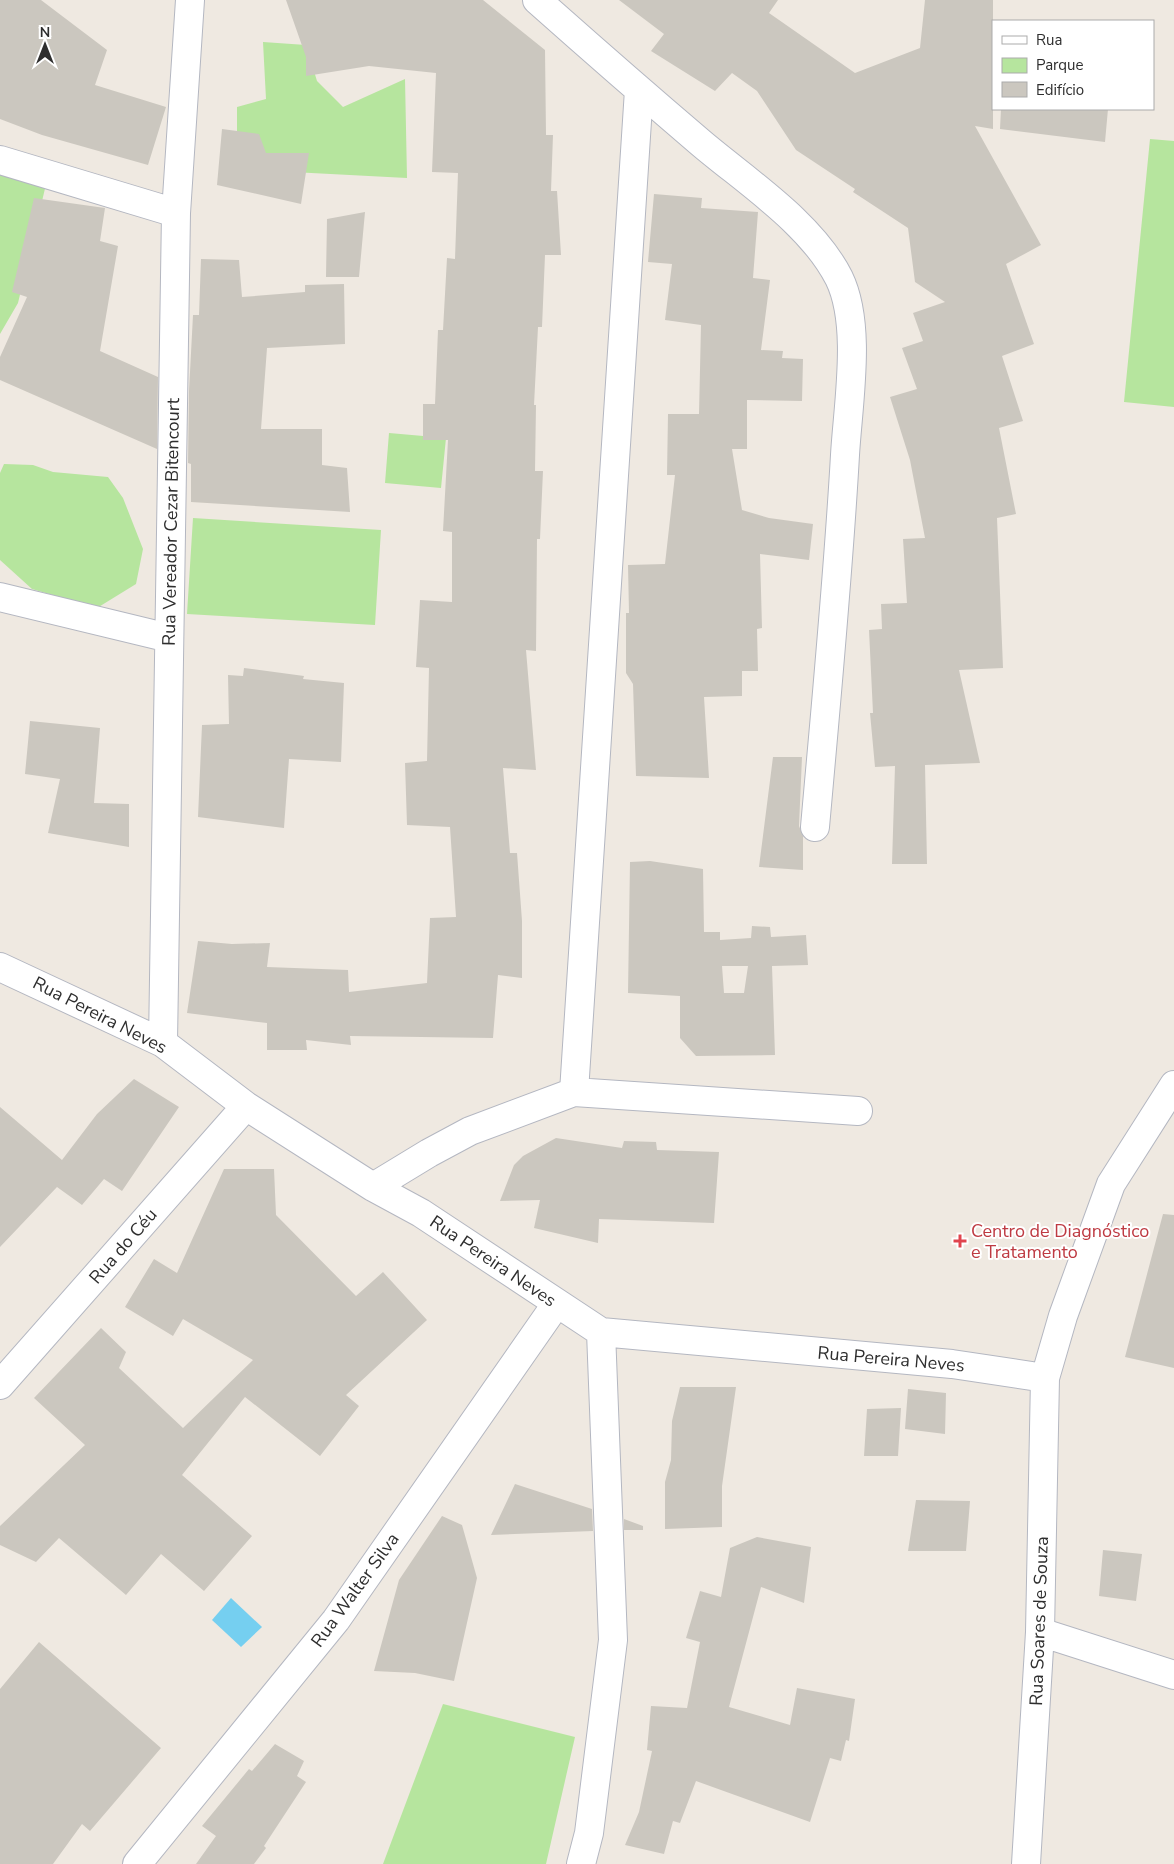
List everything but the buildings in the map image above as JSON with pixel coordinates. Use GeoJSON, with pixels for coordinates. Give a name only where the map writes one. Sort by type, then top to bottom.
{"type":"FeatureCollection","features":[{"type":"Feature","properties":{"kind":"street","name":"Rua Vereador Cezar Bitencourt"},"geometry":{"type":"LineString","coordinates":[[163,1044],[176,213],[190,0]]}},
{"type":"Feature","properties":{"kind":"street"},"geometry":{"type":"LineString","coordinates":[[537,0],[639,90],[786,213],[819,247],[838,277],[849,305],[852,344],[839,560],[816,826]]}},
{"type":"Feature","properties":{"kind":"street"},"geometry":{"type":"LineString","coordinates":[[574,1092],[639,90]]}},
{"type":"Feature","properties":{"kind":"street"},"geometry":{"type":"LineString","coordinates":[[0,160],[176,213]]}},
{"type":"Feature","properties":{"kind":"street"},"geometry":{"type":"LineString","coordinates":[[0,596],[169,638]]}},
{"type":"Feature","properties":{"kind":"street","name":"Rua Pereira Neves"},"geometry":{"type":"LineString","coordinates":[[0,967],[163,1044],[246,1106],[373,1187],[421,1213],[601,1332],[970,1366],[1045,1378]]}},
{"type":"Feature","properties":{"kind":"street","name":"Rua Soares de Souza"},"geometry":{"type":"LineString","coordinates":[[1026,1864],[1040,1632],[1045,1378],[1063,1316],[1111,1184],[1174,1085]]}},
{"type":"Feature","properties":{"kind":"street"},"geometry":{"type":"LineString","coordinates":[[373,1187],[470,1131],[574,1092],[858,1110]]}},
{"type":"Feature","properties":{"kind":"street","name":"Rua do Céu"},"geometry":{"type":"LineString","coordinates":[[0,1385],[246,1106]]}},
{"type":"Feature","properties":{"kind":"street","name":"Rua Walter Silva"},"geometry":{"type":"LineString","coordinates":[[137,1864],[336,1620],[557,1303]]}},
{"type":"Feature","properties":{"kind":"street"},"geometry":{"type":"LineString","coordinates":[[580,1864],[589,1833],[613,1640],[601,1332]]}},
{"type":"Feature","properties":{"kind":"street"},"geometry":{"type":"LineString","coordinates":[[1040,1632],[1174,1675]]}},
{"type":"Feature","properties":{"kind":"green space"},"geometry":{"type":"Polygon","coordinates":[[[263,42],[306,45],[317,81],[343,107],[405,79],[407,178],[237,169],[237,107],[266,99],[263,42]]]}},
{"type":"Feature","properties":{"kind":"green space"},"geometry":{"type":"Polygon","coordinates":[[[1150,139],[1174,141],[1174,407],[1124,402],[1150,139]]]}},
{"type":"Feature","properties":{"kind":"green space"},"geometry":{"type":"Polygon","coordinates":[[[0,169],[47,180],[18,303],[0,334],[0,169]]]}},
{"type":"Feature","properties":{"kind":"green space"},"geometry":{"type":"Polygon","coordinates":[[[389,433],[446,438],[441,488],[385,483],[389,433]]]}},
{"type":"Feature","properties":{"kind":"green space"},"geometry":{"type":"Polygon","coordinates":[[[4,464],[33,465],[53,472],[108,477],[123,498],[143,549],[136,584],[97,608],[32,589],[0,560],[0,473],[4,464]]]}},
{"type":"Feature","properties":{"kind":"green space"},"geometry":{"type":"Polygon","coordinates":[[[193,518],[381,530],[375,625],[187,614],[193,518]]]}},
{"type":"Feature","properties":{"kind":"green space"},"geometry":{"type":"Polygon","coordinates":[[[443,1704],[575,1737],[546,1864],[383,1864],[443,1704]]]}},
{"type":"Feature","properties":{"kind":"water"},"geometry":{"type":"Polygon","coordinates":[[[231,1598],[262,1627],[241,1647],[212,1620],[231,1598]]]}},
{"type":"Feature","properties":{"kind":"place","name":"Centro de Diagnóstico e Tratamento"},"geometry":{"type":"Point","coordinates":[960,1241]}}]}
